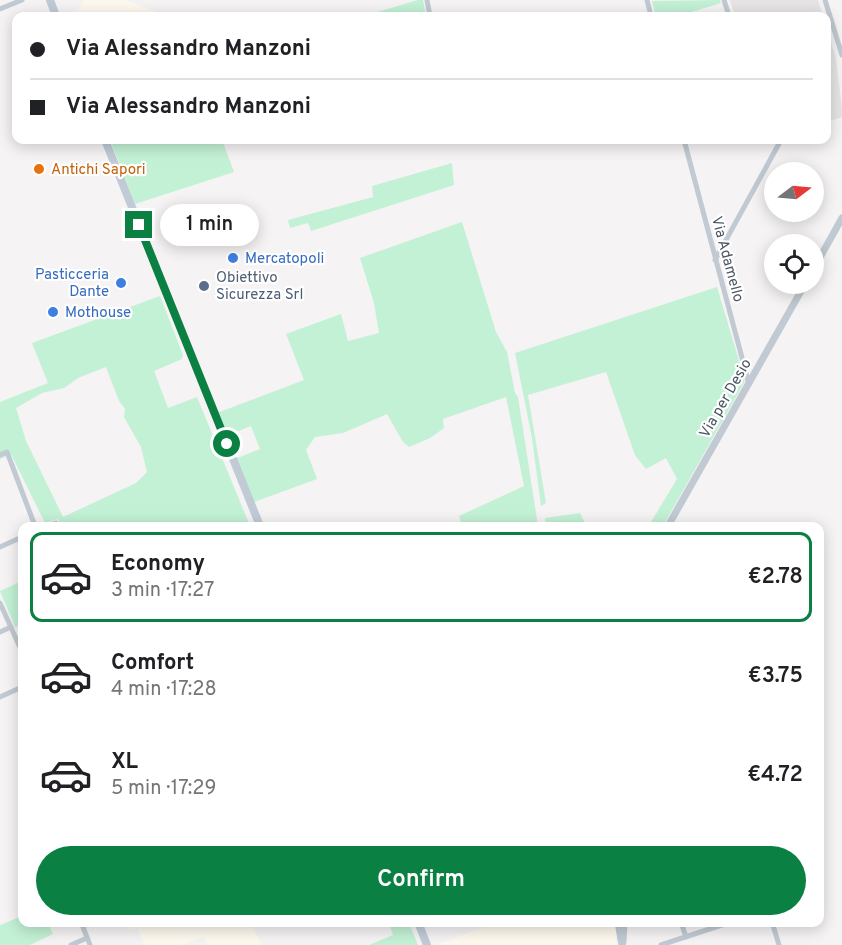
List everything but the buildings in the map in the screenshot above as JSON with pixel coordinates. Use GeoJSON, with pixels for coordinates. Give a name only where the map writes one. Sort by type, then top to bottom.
{"type":"FeatureCollection","features":[{"type":"Feature","properties":{"kind":"main road"},"geometry":{"type":"LineString","coordinates":[[107,144],[258,522]]}},
{"type":"Feature","properties":{"kind":"main road"},"geometry":{"type":"LineString","coordinates":[[420,927],[427,945]]}},
{"type":"Feature","properties":{"kind":"street"},"geometry":{"type":"LineString","coordinates":[[0,9],[22,0]]}},
{"type":"Feature","properties":{"kind":"street"},"geometry":{"type":"LineString","coordinates":[[831,20],[842,56]]}},
{"type":"Feature","properties":{"kind":"street","name":"Via Adamello"},"geometry":{"type":"LineString","coordinates":[[685,144],[749,384]]}},
{"type":"Feature","properties":{"kind":"street"},"geometry":{"type":"LineString","coordinates":[[715,260],[779,144]]}},
{"type":"Feature","properties":{"kind":"street"},"geometry":{"type":"LineString","coordinates":[[824,250],[842,218]]}},
{"type":"Feature","properties":{"kind":"street","name":"Via per Desio"},"geometry":{"type":"LineString","coordinates":[[670,522],[799,294]]}},
{"type":"Feature","properties":{"kind":"street"},"geometry":{"type":"LineString","coordinates":[[0,455],[7,452],[33,522]]}},
{"type":"Feature","properties":{"kind":"street"},"geometry":{"type":"LineString","coordinates":[[0,547],[18,539]]}},
{"type":"Feature","properties":{"kind":"street"},"geometry":{"type":"LineString","coordinates":[[0,603],[18,643]]}},
{"type":"Feature","properties":{"kind":"street"},"geometry":{"type":"LineString","coordinates":[[0,632],[11,627]]}},
{"type":"Feature","properties":{"kind":"street"},"geometry":{"type":"LineString","coordinates":[[0,697],[18,689]]}},
{"type":"Feature","properties":{"kind":"street"},"geometry":{"type":"LineString","coordinates":[[83,927],[90,945]]}},
{"type":"Feature","properties":{"kind":"street"},"geometry":{"type":"LineString","coordinates":[[619,927],[622,945]]}},
{"type":"Feature","properties":{"kind":"street"},"geometry":{"type":"LineString","coordinates":[[622,945],[624,927]]}},
{"type":"Feature","properties":{"kind":"street"},"geometry":{"type":"LineString","coordinates":[[683,927],[686,937]]}},
{"type":"Feature","properties":{"kind":"street"},"geometry":{"type":"LineString","coordinates":[[661,945],[716,927]]}},
{"type":"Feature","properties":{"kind":"street"},"geometry":{"type":"LineString","coordinates":[[774,927],[779,945]]}},
{"type":"Feature","properties":{"kind":"street"},"geometry":{"type":"LineString","coordinates":[[71,945],[87,938]]}},
{"type":"Feature","properties":{"kind":"shaded area"},"geometry":{"type":"Polygon","coordinates":[[[83,0],[125,0],[158,12],[71,12],[80,8],[83,0]]]}},
{"type":"Feature","properties":{"kind":"shaded area"},"geometry":{"type":"Polygon","coordinates":[[[730,0],[818,0],[822,12],[734,12],[730,0]]]}},
{"type":"Feature","properties":{"kind":"shaded area"},"geometry":{"type":"Polygon","coordinates":[[[831,42],[836,58],[842,117],[831,121],[831,42]]]}},
{"type":"Feature","properties":{"kind":"shaded area"},"geometry":{"type":"Polygon","coordinates":[[[128,927],[254,927],[261,945],[207,945],[204,937],[181,945],[145,945],[137,928],[129,930],[128,927]]]}},
{"type":"Feature","properties":{"kind":"shaded area"},"geometry":{"type":"Polygon","coordinates":[[[485,927],[616,927],[616,945],[435,945],[485,927]]]}},
{"type":"Feature","properties":{"kind":"green space"},"geometry":{"type":"Polygon","coordinates":[[[423,0],[425,12],[378,12],[423,0]]]}},
{"type":"Feature","properties":{"kind":"green space"},"geometry":{"type":"Polygon","coordinates":[[[720,0],[721,3],[691,12],[655,12],[652,1],[720,0]]]}},
{"type":"Feature","properties":{"kind":"green space"},"geometry":{"type":"Polygon","coordinates":[[[112,144],[224,144],[234,172],[135,204],[112,144]]]}},
{"type":"Feature","properties":{"kind":"green space"},"geometry":{"type":"Polygon","coordinates":[[[452,163],[454,185],[311,231],[308,223],[290,228],[288,220],[373,197],[372,186],[452,163]]]}},
{"type":"Feature","properties":{"kind":"green space"},"geometry":{"type":"Polygon","coordinates":[[[462,222],[496,332],[507,352],[515,393],[518,397],[537,522],[461,522],[459,516],[524,486],[506,397],[443,419],[444,428],[430,438],[409,447],[403,442],[387,414],[343,433],[315,437],[306,450],[317,479],[254,502],[235,459],[260,449],[251,426],[226,436],[217,413],[304,380],[286,334],[341,314],[348,341],[379,333],[374,303],[360,258],[462,222]]]}},
{"type":"Feature","properties":{"kind":"green space"},"geometry":{"type":"Polygon","coordinates":[[[717,287],[745,381],[665,522],[651,522],[677,479],[666,458],[646,469],[635,455],[606,372],[528,395],[546,503],[541,506],[532,438],[515,353],[717,287]]]}},
{"type":"Feature","properties":{"kind":"green space"},"geometry":{"type":"Polygon","coordinates":[[[160,296],[183,355],[182,359],[154,371],[168,408],[197,397],[248,522],[60,522],[58,519],[45,522],[11,454],[0,459],[0,402],[48,383],[32,343],[160,296]],[[106,367],[78,378],[64,388],[42,393],[16,408],[26,441],[63,517],[136,483],[147,472],[141,447],[124,417],[125,409],[119,401],[106,367]]]}},
{"type":"Feature","properties":{"kind":"green space"},"geometry":{"type":"Polygon","coordinates":[[[580,513],[584,522],[546,522],[545,518],[580,513]]]}},
{"type":"Feature","properties":{"kind":"green space"},"geometry":{"type":"Polygon","coordinates":[[[18,583],[18,626],[15,627],[0,591],[18,583]]]}},
{"type":"Feature","properties":{"kind":"green space"},"geometry":{"type":"Polygon","coordinates":[[[18,918],[18,927],[50,927],[53,934],[30,945],[0,945],[0,925],[18,918]]]}},
{"type":"Feature","properties":{"kind":"green space"},"geometry":{"type":"Polygon","coordinates":[[[391,927],[411,927],[418,945],[369,945],[393,935],[391,927]]]}},
{"type":"Feature","properties":{"kind":"place","name":"Antichi Sapori"},"geometry":{"type":"Point","coordinates":[39,169]}},
{"type":"Feature","properties":{"kind":"place","name":"Mercatopoli"},"geometry":{"type":"Point","coordinates":[233,258]}},
{"type":"Feature","properties":{"kind":"place","name":"Pasticceria Dante"},"geometry":{"type":"Point","coordinates":[121,283]}},
{"type":"Feature","properties":{"kind":"place","name":"Obiettivo Sicurezza Srl"},"geometry":{"type":"Point","coordinates":[204,286]}},
{"type":"Feature","properties":{"kind":"place","name":"Mothouse"},"geometry":{"type":"Point","coordinates":[53,312]}},
{"type":"Feature","properties":{"kind":"route"},"geometry":{"type":"LineString","coordinates":[[139,225],[227,444]]}}]}
